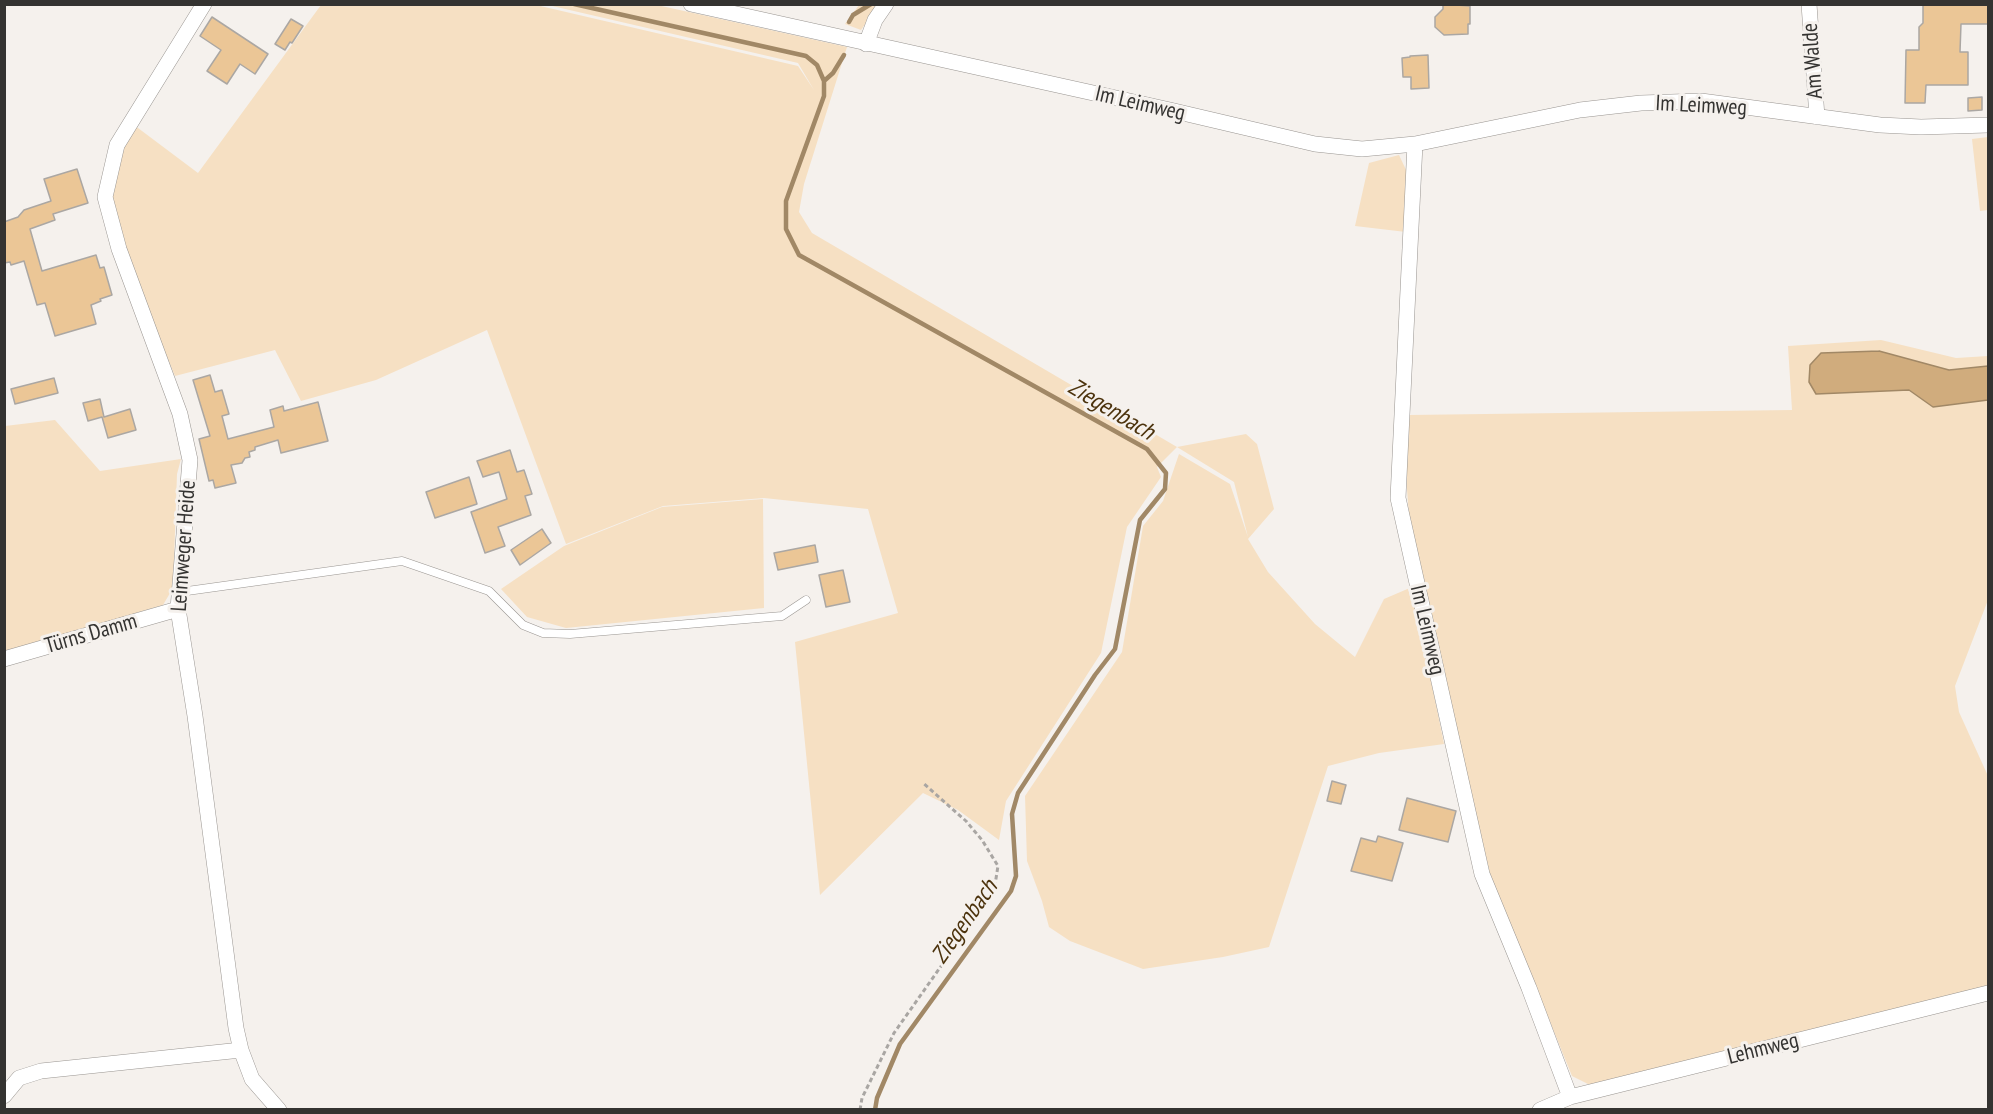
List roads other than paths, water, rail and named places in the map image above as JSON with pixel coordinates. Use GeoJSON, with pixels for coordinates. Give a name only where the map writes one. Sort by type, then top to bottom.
{"type":"FeatureCollection","features":[{"type":"Feature","properties":{"kind":"street","name":"Leimweger Heide"},"geometry":{"type":"LineString","coordinates":[[204,4],[117,145],[105,197],[119,249],[180,414],[190,460],[177,609],[195,716],[236,1028],[241,1050],[252,1079],[279,1110]]}},
{"type":"Feature","properties":{"kind":"street","name":"Im Leimweg"},"geometry":{"type":"LineString","coordinates":[[691,4],[1315,144],[1362,149],[1415,144],[1580,110],[1641,103],[1701,101],[1911,127],[1989,125]]}},
{"type":"Feature","properties":{"kind":"street"},"geometry":{"type":"LineString","coordinates":[[866,44],[875,20],[886,4]]}},
{"type":"Feature","properties":{"kind":"street","name":"Am Walde"},"geometry":{"type":"LineString","coordinates":[[1809,4],[1816,117]]}},
{"type":"Feature","properties":{"kind":"street","name":"Im Leimweg"},"geometry":{"type":"LineString","coordinates":[[1415,144],[1398,498],[1482,874],[1529,988],[1570,1097]]}},
{"type":"Feature","properties":{"kind":"street","name":"Türns Damm"},"geometry":{"type":"LineString","coordinates":[[4,659],[177,609]]}},
{"type":"Feature","properties":{"kind":"street","name":"Lehmweg"},"geometry":{"type":"LineString","coordinates":[[1540,1110],[1570,1097],[1989,993]]}},
{"type":"Feature","properties":{"kind":"street"},"geometry":{"type":"LineString","coordinates":[[4,1096],[19,1078],[41,1071],[241,1050]]}},
{"type":"Feature","properties":{"kind":"lane"},"geometry":{"type":"LineString","coordinates":[[180,592],[402,561],[489,591],[523,625],[543,633],[570,634],[782,616],[806,600]]}},
{"type":"Feature","properties":{"kind":"waterway","name":"Ziegenbach"},"geometry":{"type":"LineString","coordinates":[[574,4],[806,56],[817,65],[824,81],[824,96],[786,201],[786,229],[799,255],[1147,449],[1166,473],[1165,489],[1140,520],[1115,649],[1095,675],[1018,793],[1012,814],[1016,876],[1011,891],[900,1044],[877,1098],[875,1110]]}},
{"type":"Feature","properties":{"kind":"waterway"},"geometry":{"type":"LineString","coordinates":[[849,22],[853,15],[871,4]]}},
{"type":"Feature","properties":{"kind":"waterway"},"geometry":{"type":"LineString","coordinates":[[824,81],[833,73],[844,55]]}}]}
